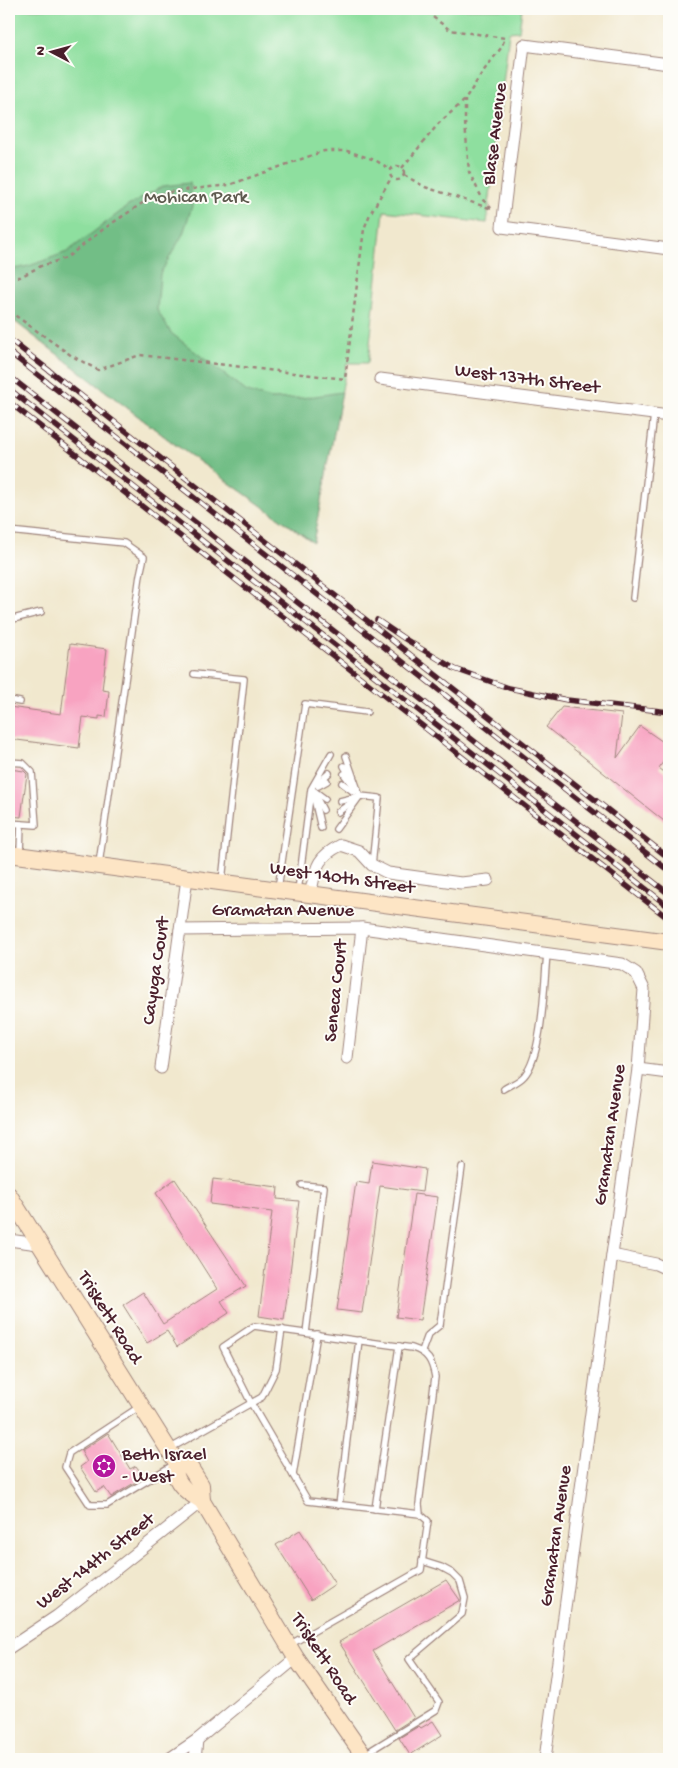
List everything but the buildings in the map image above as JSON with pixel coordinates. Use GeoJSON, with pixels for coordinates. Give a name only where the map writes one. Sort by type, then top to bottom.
{"type":"FeatureCollection","features":[{"type":"Feature","properties":{"kind":"main road","name":"West 140th Street"},"geometry":{"type":"LineString","coordinates":[[14,855],[669,942]]}},
{"type":"Feature","properties":{"kind":"main road","name":"Triskett Road"},"geometry":{"type":"LineString","coordinates":[[9,1195],[38,1244],[173,1456],[176,1475],[186,1491],[202,1501],[293,1652],[364,1757]]}},
{"type":"Feature","properties":{"kind":"street","name":"Blase Avenue"},"geometry":{"type":"LineString","coordinates":[[669,64],[524,45],[502,227],[669,248]]}},
{"type":"Feature","properties":{"kind":"street","name":"West 137th Street"},"geometry":{"type":"LineString","coordinates":[[380,379],[669,416]]}},
{"type":"Feature","properties":{"kind":"street"},"geometry":{"type":"LineString","coordinates":[[304,894],[317,864],[330,850],[341,845],[359,851],[372,865],[388,873],[461,883],[488,880]]}},
{"type":"Feature","properties":{"kind":"street","name":"Cayuga Court"},"geometry":{"type":"LineString","coordinates":[[161,1068],[186,878]]}},
{"type":"Feature","properties":{"kind":"street","name":"Gramatan Avenue"},"geometry":{"type":"LineString","coordinates":[[180,930],[362,928],[622,964],[636,973],[644,989],[638,1069],[545,1759]]}},
{"type":"Feature","properties":{"kind":"street","name":"Seneca Court"},"geometry":{"type":"LineString","coordinates":[[347,1058],[362,928]]}},
{"type":"Feature","properties":{"kind":"street"},"geometry":{"type":"LineString","coordinates":[[638,1069],[669,1074]]}},
{"type":"Feature","properties":{"kind":"street"},"geometry":{"type":"LineString","coordinates":[[9,1240],[38,1244]]}},
{"type":"Feature","properties":{"kind":"street"},"geometry":{"type":"LineString","coordinates":[[612,1255],[656,1264],[669,1270]]}},
{"type":"Feature","properties":{"kind":"street","name":"West 144th Street"},"geometry":{"type":"LineString","coordinates":[[9,1648],[57,1616],[202,1501]]}},
{"type":"Feature","properties":{"kind":"street"},"geometry":{"type":"LineString","coordinates":[[169,1759],[197,1740],[293,1652]]}},
{"type":"Feature","properties":{"kind":"street"},"geometry":{"type":"LineString","coordinates":[[195,1759],[197,1740]]}},
{"type":"Feature","properties":{"kind":"lane"},"geometry":{"type":"LineString","coordinates":[[633,598],[654,414]]}},
{"type":"Feature","properties":{"kind":"lane"},"geometry":{"type":"LineString","coordinates":[[9,531],[124,543],[144,558],[140,575],[99,866]]}},
{"type":"Feature","properties":{"kind":"lane"},"geometry":{"type":"LineString","coordinates":[[9,620],[40,612]]}},
{"type":"Feature","properties":{"kind":"lane"},"geometry":{"type":"LineString","coordinates":[[194,674],[244,680],[222,883]]}},
{"type":"Feature","properties":{"kind":"lane"},"geometry":{"type":"LineString","coordinates":[[9,700],[20,702]]}},
{"type":"Feature","properties":{"kind":"lane"},"geometry":{"type":"LineString","coordinates":[[277,891],[305,704],[366,712]]}},
{"type":"Feature","properties":{"kind":"lane"},"geometry":{"type":"LineString","coordinates":[[304,894],[311,789],[330,754]]}},
{"type":"Feature","properties":{"kind":"lane"},"geometry":{"type":"LineString","coordinates":[[346,756],[360,796]]}},
{"type":"Feature","properties":{"kind":"lane"},"geometry":{"type":"LineString","coordinates":[[9,762],[24,763],[32,772],[36,825],[9,823]]}},
{"type":"Feature","properties":{"kind":"lane"},"geometry":{"type":"LineString","coordinates":[[311,789],[329,764]]}},
{"type":"Feature","properties":{"kind":"lane"},"geometry":{"type":"LineString","coordinates":[[344,766],[360,796]]}},
{"type":"Feature","properties":{"kind":"lane"},"geometry":{"type":"LineString","coordinates":[[311,789],[328,773]]}},
{"type":"Feature","properties":{"kind":"lane"},"geometry":{"type":"LineString","coordinates":[[344,774],[360,796]]}},
{"type":"Feature","properties":{"kind":"lane"},"geometry":{"type":"LineString","coordinates":[[311,789],[328,781]]}},
{"type":"Feature","properties":{"kind":"lane"},"geometry":{"type":"LineString","coordinates":[[342,783],[360,796]]}},
{"type":"Feature","properties":{"kind":"lane"},"geometry":{"type":"LineString","coordinates":[[311,789],[325,799]]}},
{"type":"Feature","properties":{"kind":"lane"},"geometry":{"type":"LineString","coordinates":[[311,789],[324,810]]}},
{"type":"Feature","properties":{"kind":"lane"},"geometry":{"type":"LineString","coordinates":[[311,789],[322,820]]}},
{"type":"Feature","properties":{"kind":"lane"},"geometry":{"type":"LineString","coordinates":[[311,789],[321,828]]}},
{"type":"Feature","properties":{"kind":"lane"},"geometry":{"type":"LineString","coordinates":[[338,812],[360,796]]}},
{"type":"Feature","properties":{"kind":"lane"},"geometry":{"type":"LineString","coordinates":[[338,822],[360,796]]}},
{"type":"Feature","properties":{"kind":"lane"},"geometry":{"type":"LineString","coordinates":[[336,829],[360,796]]}},
{"type":"Feature","properties":{"kind":"lane"},"geometry":{"type":"LineString","coordinates":[[340,801],[360,796],[379,798],[372,865]]}},
{"type":"Feature","properties":{"kind":"lane"},"geometry":{"type":"LineString","coordinates":[[14,855],[21,824]]}},
{"type":"Feature","properties":{"kind":"lane"},"geometry":{"type":"LineString","coordinates":[[504,1089],[523,1077],[530,1066],[536,1050],[548,954]]}},
{"type":"Feature","properties":{"kind":"lane"},"geometry":{"type":"LineString","coordinates":[[422,1352],[428,1335],[440,1325],[462,1167]]}},
{"type":"Feature","properties":{"kind":"lane"},"geometry":{"type":"LineString","coordinates":[[302,1185],[324,1187],[306,1333]]}},
{"type":"Feature","properties":{"kind":"lane"},"geometry":{"type":"LineString","coordinates":[[293,1652],[421,1570],[428,1522],[420,1514],[308,1501],[251,1403],[223,1346],[254,1326],[399,1346],[422,1352],[427,1356],[432,1363],[435,1377],[419,1504],[420,1514]]}},
{"type":"Feature","properties":{"kind":"lane"},"geometry":{"type":"LineString","coordinates":[[141,1406],[69,1453],[65,1467],[90,1505],[107,1506],[173,1456],[262,1397],[276,1369],[282,1329]]}},
{"type":"Feature","properties":{"kind":"lane"},"geometry":{"type":"LineString","coordinates":[[293,1475],[317,1334]]}},
{"type":"Feature","properties":{"kind":"lane"},"geometry":{"type":"LineString","coordinates":[[340,1505],[359,1340]]}},
{"type":"Feature","properties":{"kind":"lane"},"geometry":{"type":"LineString","coordinates":[[375,1509],[399,1346]]}},
{"type":"Feature","properties":{"kind":"lane"},"geometry":{"type":"LineString","coordinates":[[364,1757],[436,1710],[438,1702],[409,1660],[462,1614],[465,1598],[460,1581],[452,1573],[422,1561]]}},
{"type":"Feature","properties":{"kind":"path"},"geometry":{"type":"LineString","coordinates":[[402,168],[439,123],[465,100],[501,48],[505,38],[450,30],[429,14],[414,9]]}},
{"type":"Feature","properties":{"kind":"path"},"geometry":{"type":"LineString","coordinates":[[402,168],[404,175],[425,187],[492,208],[483,200],[469,172],[465,100]]}},
{"type":"Feature","properties":{"kind":"path"},"geometry":{"type":"LineString","coordinates":[[9,277],[20,277],[41,266],[66,258],[105,228],[153,196],[175,191],[229,185],[324,151],[347,151],[375,160],[390,169]]}},
{"type":"Feature","properties":{"kind":"path"},"geometry":{"type":"LineString","coordinates":[[390,169],[396,166],[402,168]]}},
{"type":"Feature","properties":{"kind":"path"},"geometry":{"type":"LineString","coordinates":[[390,169],[391,178],[397,181],[404,175]]}},
{"type":"Feature","properties":{"kind":"path"},"geometry":{"type":"LineString","coordinates":[[9,311],[72,356],[98,370],[140,355],[345,379],[364,229],[370,214],[391,178]]}},
{"type":"Feature","properties":{"kind":"green space","name":"Mohican Park"},"geometry":{"type":"Polygon","coordinates":[[[9,9],[522,9],[519,31],[509,32],[487,223],[384,211],[368,363],[347,363],[313,542],[173,443],[9,317],[9,9]]]}},
{"type":"Feature","properties":{"kind":"green space"},"geometry":{"type":"Polygon","coordinates":[[[190,183],[192,206],[183,234],[160,274],[157,310],[171,333],[247,392],[272,399],[302,398],[342,392],[313,542],[173,443],[9,317],[9,270],[29,266],[67,252],[128,206],[163,186],[190,183]]]}},
{"type":"Feature","properties":{"kind":"railway"},"geometry":{"type":"LineString","coordinates":[[9,339],[669,858]]}},
{"type":"Feature","properties":{"kind":"railway"},"geometry":{"type":"LineString","coordinates":[[9,352],[669,871]]}},
{"type":"Feature","properties":{"kind":"railway"},"geometry":{"type":"LineString","coordinates":[[9,376],[669,894]]}},
{"type":"Feature","properties":{"kind":"railway"},"geometry":{"type":"LineString","coordinates":[[9,389],[669,907]]}},
{"type":"Feature","properties":{"kind":"railway"},"geometry":{"type":"LineString","coordinates":[[9,402],[669,919]]}},
{"type":"Feature","properties":{"kind":"railway"},"geometry":{"type":"LineString","coordinates":[[377,620],[455,669],[509,688],[567,700],[669,712]]}},
{"type":"Feature","properties":{"kind":"place","name":"Beth Israel - West"},"geometry":{"type":"Point","coordinates":[104,1466]}}]}
